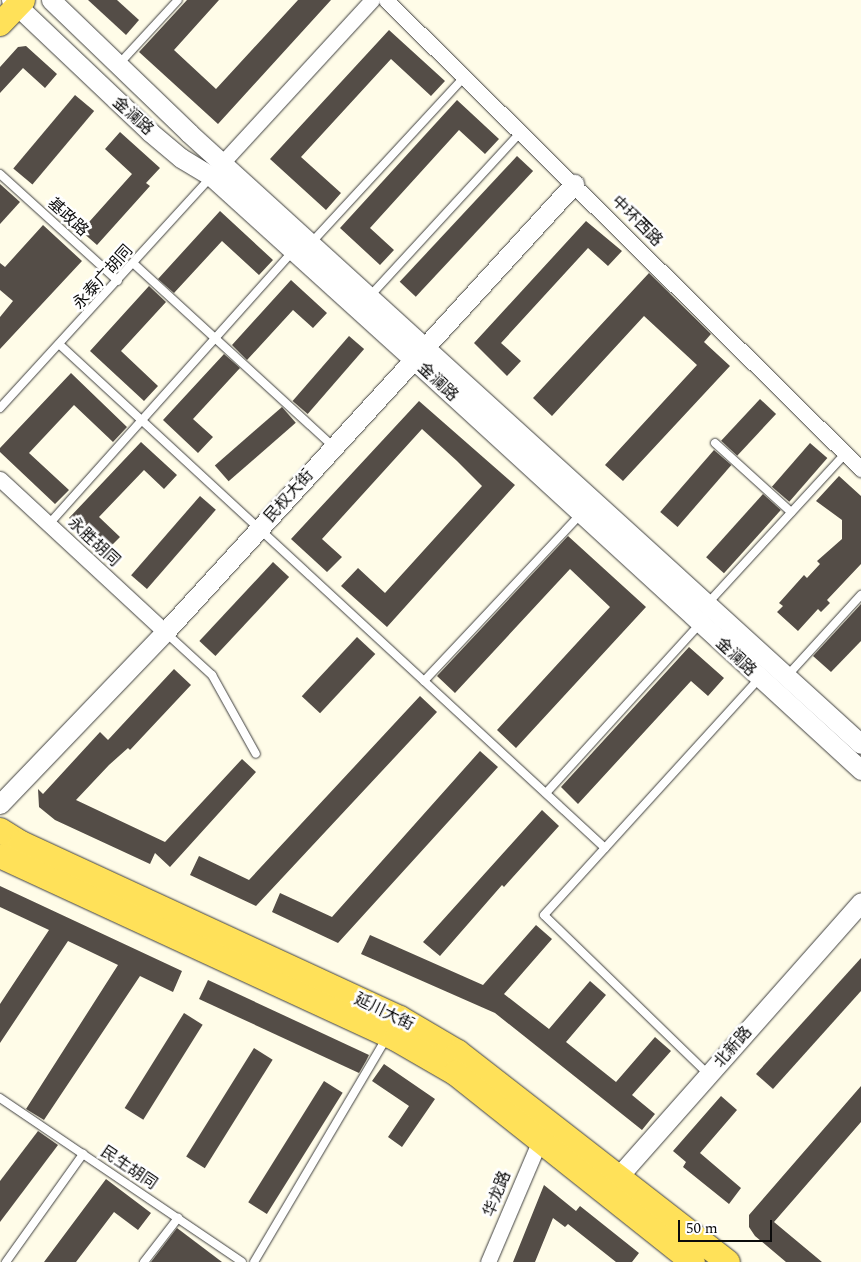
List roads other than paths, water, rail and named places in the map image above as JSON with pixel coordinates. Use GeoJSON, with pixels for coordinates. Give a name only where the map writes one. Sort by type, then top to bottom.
{"type":"FeatureCollection","features":[{"type":"Feature","properties":{"kind":"main road","name":"延川大街"},"geometry":{"type":"LineString","coordinates":[[0,830],[21,843],[400,1018],[458,1052],[612,1184],[693,1262]]}},
{"type":"Feature","properties":{"kind":"main road","name":"延川大街"},"geometry":{"type":"LineString","coordinates":[[0,856],[388,1036],[455,1073],[540,1140],[612,1184],[728,1262]]}},
{"type":"Feature","properties":{"kind":"street","name":"金澜路"},"geometry":{"type":"LineString","coordinates":[[51,0],[118,65],[370,296],[419,352],[580,514],[861,770]]}},
{"type":"Feature","properties":{"kind":"street"},"geometry":{"type":"LineString","coordinates":[[223,162],[372,0]]}},
{"type":"Feature","properties":{"kind":"street","name":"中环西路"},"geometry":{"type":"LineString","coordinates":[[386,0],[861,469]]}},
{"type":"Feature","properties":{"kind":"street","name":"金澜路"},"geometry":{"type":"LineString","coordinates":[[12,8],[150,132],[181,158],[211,176],[294,250],[419,352],[707,604],[861,744]]}},
{"type":"Feature","properties":{"kind":"street","name":"民权大街"},"geometry":{"type":"LineString","coordinates":[[0,804],[165,632],[574,184]]}},
{"type":"Feature","properties":{"kind":"street","name":"永胜胡同"},"geometry":{"type":"LineString","coordinates":[[0,478],[165,632]]}},
{"type":"Feature","properties":{"kind":"street","name":"北新路"},"geometry":{"type":"LineString","coordinates":[[612,1184],[861,902]]}},
{"type":"Feature","properties":{"kind":"street","name":"华龙路"},"geometry":{"type":"LineString","coordinates":[[488,1262],[540,1140]]}},
{"type":"Feature","properties":{"kind":"lane"},"geometry":{"type":"LineString","coordinates":[[118,65],[178,0]]}},
{"type":"Feature","properties":{"kind":"lane"},"geometry":{"type":"LineString","coordinates":[[312,242],[464,77]]}},
{"type":"Feature","properties":{"kind":"lane"},"geometry":{"type":"LineString","coordinates":[[370,296],[521,132]]}},
{"type":"Feature","properties":{"kind":"lane","name":"永泰广胡同"},"geometry":{"type":"LineString","coordinates":[[0,408],[134,264],[223,162]]}},
{"type":"Feature","properties":{"kind":"lane","name":"基政路"},"geometry":{"type":"LineString","coordinates":[[0,174],[118,281]]}},
{"type":"Feature","properties":{"kind":"lane"},"geometry":{"type":"LineString","coordinates":[[50,524],[210,348],[214,337],[294,250]]}},
{"type":"Feature","properties":{"kind":"lane"},"geometry":{"type":"LineString","coordinates":[[134,264],[333,446]]}},
{"type":"Feature","properties":{"kind":"lane"},"geometry":{"type":"LineString","coordinates":[[59,344],[605,848]]}},
{"type":"Feature","properties":{"kind":"lane"},"geometry":{"type":"LineString","coordinates":[[715,443],[791,512]]}},
{"type":"Feature","properties":{"kind":"lane"},"geometry":{"type":"LineString","coordinates":[[707,604],[846,454]]}},
{"type":"Feature","properties":{"kind":"lane"},"geometry":{"type":"LineString","coordinates":[[424,681],[580,514]]}},
{"type":"Feature","properties":{"kind":"lane"},"geometry":{"type":"LineString","coordinates":[[787,676],[861,596]]}},
{"type":"Feature","properties":{"kind":"lane"},"geometry":{"type":"LineString","coordinates":[[546,793],[700,624]]}},
{"type":"Feature","properties":{"kind":"lane"},"geometry":{"type":"LineString","coordinates":[[165,632],[212,675],[256,754]]}},
{"type":"Feature","properties":{"kind":"lane"},"geometry":{"type":"LineString","coordinates":[[709,1074],[544,915],[759,679]]}},
{"type":"Feature","properties":{"kind":"lane"},"geometry":{"type":"LineString","coordinates":[[254,1262],[388,1036]]}},
{"type":"Feature","properties":{"kind":"lane","name":"民生胡同"},"geometry":{"type":"LineString","coordinates":[[0,1098],[242,1262]]}},
{"type":"Feature","properties":{"kind":"lane"},"geometry":{"type":"LineString","coordinates":[[6,1262],[83,1154]]}},
{"type":"Feature","properties":{"kind":"lane"},"geometry":{"type":"LineString","coordinates":[[144,1262],[178,1218]]}}]}
